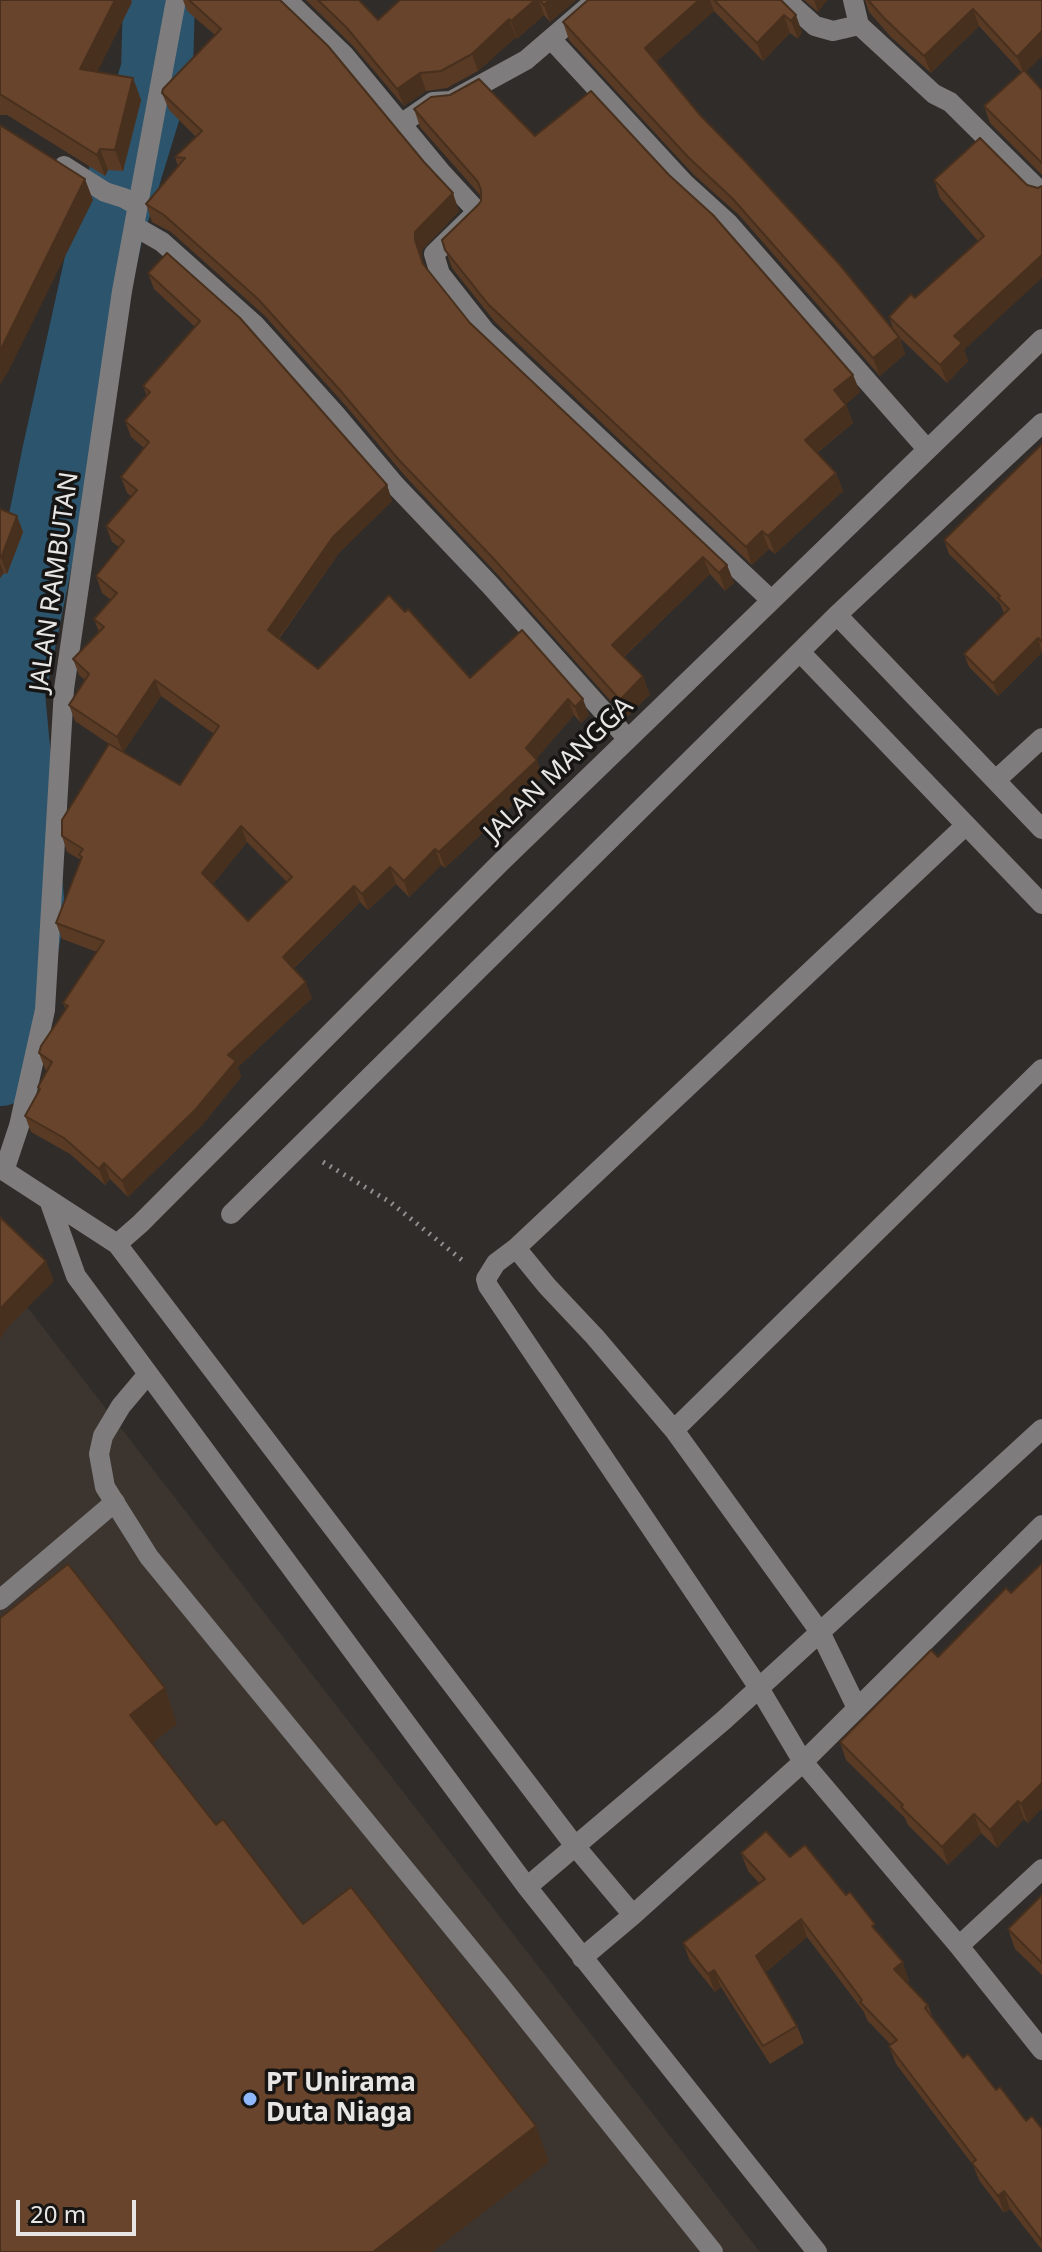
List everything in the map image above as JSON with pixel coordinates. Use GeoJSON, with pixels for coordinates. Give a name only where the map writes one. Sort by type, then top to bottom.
{"type":"FeatureCollection","features":[{"type":"Feature","properties":{"kind":"street","name":"JALAN RAMBUTAN"},"geometry":{"type":"LineString","coordinates":[[2,1170],[19,1126],[45,1010],[64,689],[122,291],[125,205],[176,0]]}},
{"type":"Feature","properties":{"kind":"street"},"geometry":{"type":"LineString","coordinates":[[287,0],[344,55],[475,209],[475,214],[434,254],[440,274],[485,331],[771,600]]}},
{"type":"Feature","properties":{"kind":"street"},"geometry":{"type":"LineString","coordinates":[[401,124],[433,102],[451,101],[526,60],[596,0]]}},
{"type":"Feature","properties":{"kind":"street"},"geometry":{"type":"LineString","coordinates":[[786,0],[815,26],[833,31],[859,25]]}},
{"type":"Feature","properties":{"kind":"street"},"geometry":{"type":"LineString","coordinates":[[853,0],[859,25],[934,94],[950,102],[1042,193]]}},
{"type":"Feature","properties":{"kind":"street"},"geometry":{"type":"LineString","coordinates":[[551,39],[685,184],[729,224],[927,449]]}},
{"type":"Feature","properties":{"kind":"street"},"geometry":{"type":"LineString","coordinates":[[52,159],[125,205],[255,325],[395,485],[490,585],[628,739]]}},
{"type":"Feature","properties":{"kind":"street","name":"JALAN MANGGA"},"geometry":{"type":"LineString","coordinates":[[117,1244],[501,862],[1042,339]]}},
{"type":"Feature","properties":{"kind":"street"},"geometry":{"type":"LineString","coordinates":[[231,1214],[837,615],[1042,423]]}},
{"type":"Feature","properties":{"kind":"street"},"geometry":{"type":"LineString","coordinates":[[837,615],[1042,829]]}},
{"type":"Feature","properties":{"kind":"street"},"geometry":{"type":"LineString","coordinates":[[800,652],[1042,904]]}},
{"type":"Feature","properties":{"kind":"street"},"geometry":{"type":"LineString","coordinates":[[996,780],[1042,738]]}},
{"type":"Feature","properties":{"kind":"street"},"geometry":{"type":"LineString","coordinates":[[965,826],[516,1248],[496,1263],[486,1279],[759,1688],[803,1762],[959,1946],[1042,2050]]}},
{"type":"Feature","properties":{"kind":"street"},"geometry":{"type":"LineString","coordinates":[[674,1430],[1042,1069]]}},
{"type":"Feature","properties":{"kind":"street"},"geometry":{"type":"LineString","coordinates":[[2,1170],[117,1244],[575,1846],[633,1915]]}},
{"type":"Feature","properties":{"kind":"street"},"geometry":{"type":"LineString","coordinates":[[49,1200],[76,1276],[527,1887],[817,2252]]}},
{"type":"Feature","properties":{"kind":"street"},"geometry":{"type":"LineString","coordinates":[[516,1248],[674,1430],[820,1632],[857,1708]]}},
{"type":"Feature","properties":{"kind":"street"},"geometry":{"type":"LineString","coordinates":[[148,1374],[121,1406],[103,1436],[99,1454],[105,1487],[149,1557],[499,1984],[713,2252]]}},
{"type":"Feature","properties":{"kind":"street"},"geometry":{"type":"LineString","coordinates":[[527,1887],[724,1720],[1042,1429]]}},
{"type":"Feature","properties":{"kind":"street"},"geometry":{"type":"LineString","coordinates":[[0,1600],[115,1502]]}},
{"type":"Feature","properties":{"kind":"street"},"geometry":{"type":"LineString","coordinates":[[582,1958],[803,1762],[1042,1525]]}},
{"type":"Feature","properties":{"kind":"street"},"geometry":{"type":"LineString","coordinates":[[959,1946],[1042,1869]]}},
{"type":"Feature","properties":{"kind":"path"},"geometry":{"type":"LineString","coordinates":[[298,1148],[390,1202],[486,1279]]}},
{"type":"Feature","properties":{"kind":"shaded area"},"geometry":{"type":"Polygon","coordinates":[[[0,1272],[760,2252],[0,2252],[0,1272]]]}},
{"type":"Feature","properties":{"kind":"building"},"geometry":{"type":"Polygon","coordinates":[[[0,0],[115,0],[80,69],[133,78],[115,150],[100,149],[97,155],[0,94],[0,0]]]}},
{"type":"Feature","properties":{"kind":"building"},"geometry":{"type":"Polygon","coordinates":[[[189,0],[280,0],[328,46],[453,193],[415,232],[423,264],[470,323],[727,565],[719,573],[703,557],[612,645],[643,676],[620,700],[493,558],[398,459],[258,299],[164,215],[146,204],[185,158],[175,157],[202,131],[162,93],[221,29],[189,0]]]}},
{"type":"Feature","properties":{"kind":"building"},"geometry":{"type":"Polygon","coordinates":[[[318,0],[359,0],[378,20],[400,0],[535,0],[511,21],[509,19],[472,54],[441,71],[420,73],[397,89],[347,28],[318,0]]]}},
{"type":"Feature","properties":{"kind":"building"},"geometry":{"type":"Polygon","coordinates":[[[588,0],[699,0],[645,48],[700,115],[840,265],[899,337],[873,358],[732,198],[688,157],[563,22],[588,0]]]}},
{"type":"Feature","properties":{"kind":"building"},"geometry":{"type":"Polygon","coordinates":[[[714,0],[781,0],[796,15],[791,21],[784,15],[757,43],[714,0]]]}},
{"type":"Feature","properties":{"kind":"building"},"geometry":{"type":"Polygon","coordinates":[[[868,0],[1042,0],[1042,31],[1017,57],[973,9],[924,56],[868,0]]]}},
{"type":"Feature","properties":{"kind":"building"},"geometry":{"type":"Polygon","coordinates":[[[1024,70],[1042,90],[1042,163],[984,106],[1024,70]]]}},
{"type":"Feature","properties":{"kind":"building"},"geometry":{"type":"Polygon","coordinates":[[[479,79],[535,136],[591,91],[669,175],[713,215],[853,375],[834,390],[846,405],[805,440],[836,473],[768,536],[762,531],[746,547],[488,304],[445,250],[442,240],[478,205],[481,190],[478,182],[414,109],[431,97],[450,95],[479,79]]]}},
{"type":"Feature","properties":{"kind":"building"},"geometry":{"type":"Polygon","coordinates":[[[0,125],[85,179],[0,351],[0,125]]]}},
{"type":"Feature","properties":{"kind":"building"},"geometry":{"type":"Polygon","coordinates":[[[980,138],[1027,185],[1042,186],[1042,255],[954,336],[962,343],[940,365],[889,317],[911,294],[915,298],[984,236],[934,180],[980,138]]]}},
{"type":"Feature","properties":{"kind":"building"},"geometry":{"type":"Polygon","coordinates":[[[167,253],[240,318],[387,485],[333,537],[268,630],[318,669],[389,595],[405,612],[408,609],[470,678],[522,630],[583,699],[575,707],[568,699],[526,748],[537,760],[439,852],[435,849],[404,881],[390,867],[362,894],[354,886],[283,957],[306,982],[228,1055],[236,1061],[196,1109],[122,1181],[104,1163],[99,1169],[64,1138],[25,1116],[52,1062],[39,1053],[41,1046],[68,1006],[63,1003],[104,941],[56,923],[83,849],[62,836],[62,820],[109,744],[180,785],[219,726],[155,680],[117,737],[69,705],[89,674],[73,659],[104,627],[94,619],[117,593],[96,576],[124,541],[106,526],[137,490],[121,477],[149,442],[125,421],[150,392],[143,386],[200,321],[148,273],[167,253]],[[241,826],[202,873],[248,921],[292,877],[241,826]]]}},
{"type":"Feature","properties":{"kind":"building"},"geometry":{"type":"Polygon","coordinates":[[[1042,444],[1042,642],[1038,638],[993,683],[964,654],[1009,609],[944,540],[1042,444]]]}},
{"type":"Feature","properties":{"kind":"building"},"geometry":{"type":"Polygon","coordinates":[[[0,509],[17,516],[1,558],[0,557],[0,509]]]}},
{"type":"Feature","properties":{"kind":"building"},"geometry":{"type":"Polygon","coordinates":[[[0,1217],[46,1261],[0,1309],[0,1217]]]}},
{"type":"Feature","properties":{"kind":"building"},"geometry":{"type":"Polygon","coordinates":[[[1042,1563],[1042,1783],[1021,1804],[1018,1801],[990,1830],[974,1814],[942,1847],[840,1742],[931,1650],[938,1657],[1006,1588],[1011,1593],[1042,1563]]]}},
{"type":"Feature","properties":{"kind":"building","name":"PT Unirama Duta Niaga"},"geometry":{"type":"Polygon","coordinates":[[[68,1564],[165,1688],[130,1715],[216,1825],[223,1819],[303,1924],[351,1887],[536,2126],[373,2252],[0,2252],[0,1618],[68,1564]]]}},
{"type":"Feature","properties":{"kind":"building"},"geometry":{"type":"Polygon","coordinates":[[[766,1831],[790,1857],[805,1845],[846,1895],[850,1892],[875,1924],[872,1926],[903,1962],[894,1969],[928,2005],[925,2008],[963,2058],[968,2054],[996,2090],[1000,2087],[1026,2121],[1032,2116],[1042,2129],[1042,2241],[1004,2191],[998,2196],[972,2163],[976,2160],[889,2046],[897,2040],[860,2002],[862,2000],[801,1919],[756,1956],[797,2026],[763,2046],[714,1970],[708,1974],[683,1943],[765,1879],[741,1853],[766,1831]]]}},
{"type":"Feature","properties":{"kind":"building"},"geometry":{"type":"Polygon","coordinates":[[[1042,1895],[1042,1963],[1008,1929],[1042,1895]]]}},
{"type":"Feature","properties":{"kind":"waterway"},"geometry":{"type":"LineString","coordinates":[[0,1070],[29,909],[9,694],[107,233],[157,70],[159,0]]}},
{"type":"Feature","properties":{"kind":"place","name":"PT Unirama Duta Niaga"},"geometry":{"type":"Point","coordinates":[250,2099]}}]}
